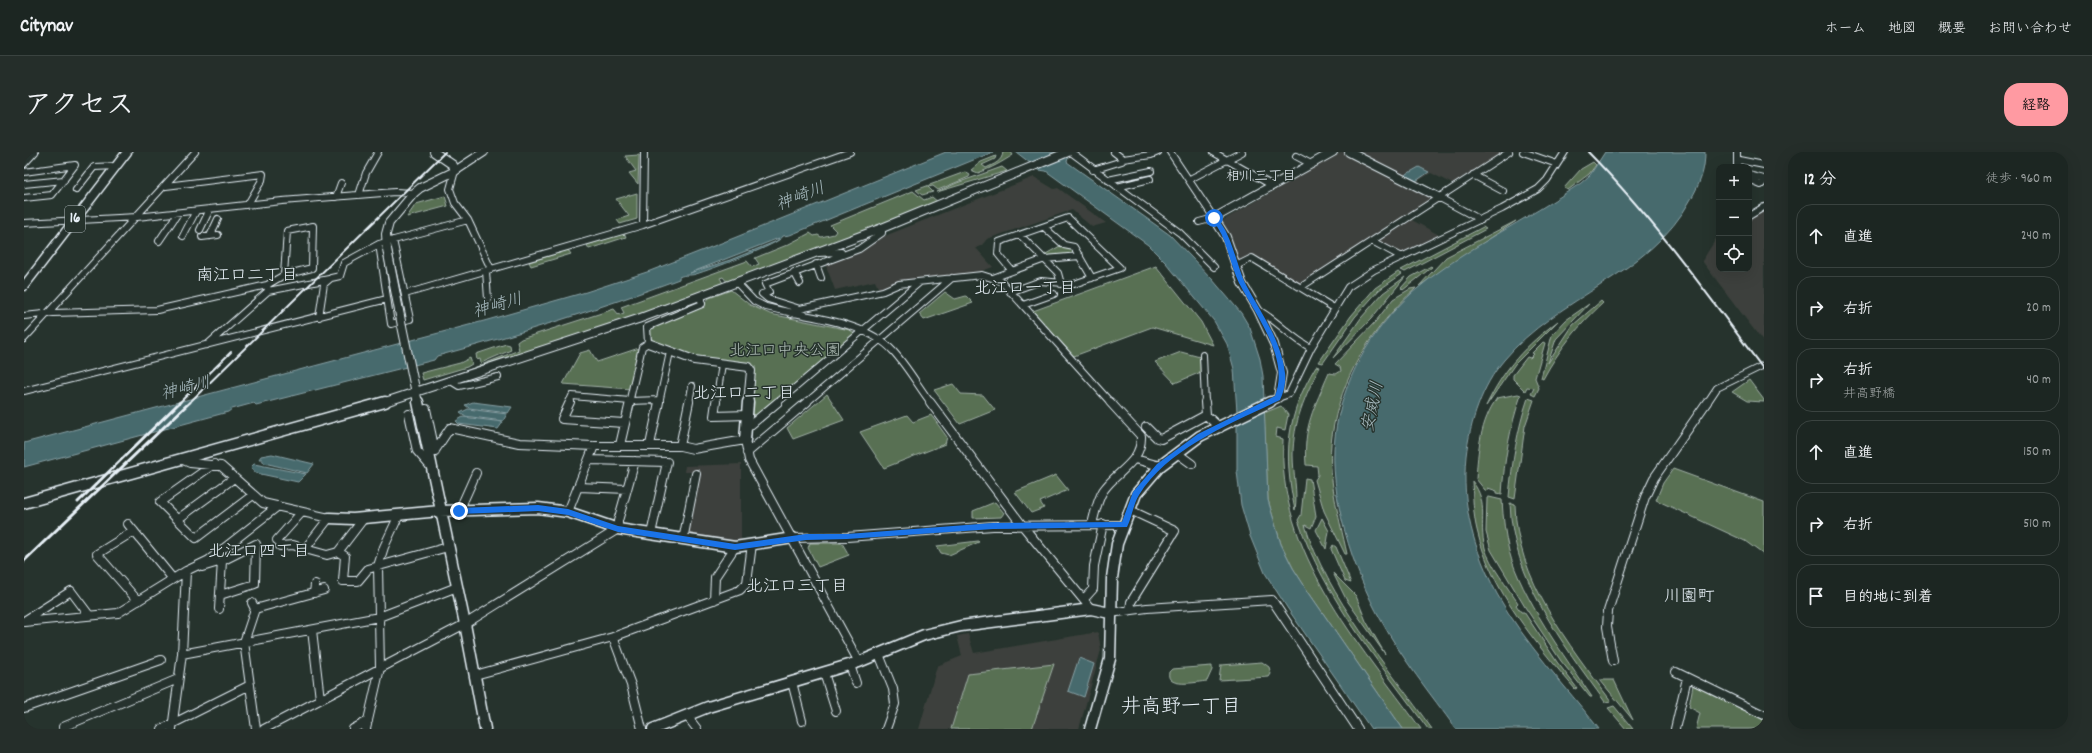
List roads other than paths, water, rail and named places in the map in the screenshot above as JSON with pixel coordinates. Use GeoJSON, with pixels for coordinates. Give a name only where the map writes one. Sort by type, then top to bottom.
{"type":"FeatureCollection","features":[{"type":"Feature","properties":{"kind":"main road","name":"16"},"geometry":{"type":"LineString","coordinates":[[24,286],[127,152]]}},
{"type":"Feature","properties":{"kind":"street"},"geometry":{"type":"LineString","coordinates":[[24,164],[35,152]]}},
{"type":"Feature","properties":{"kind":"street"},"geometry":{"type":"LineString","coordinates":[[24,339],[166,186],[195,152]]}},
{"type":"Feature","properties":{"kind":"street"},"geometry":{"type":"LineString","coordinates":[[359,195],[366,173],[378,152]]}},
{"type":"Feature","properties":{"kind":"street"},"geometry":{"type":"LineString","coordinates":[[434,152],[453,165],[455,171],[450,189],[455,203],[468,220],[489,270],[488,299]]}},
{"type":"Feature","properties":{"kind":"street"},"geometry":{"type":"LineString","coordinates":[[484,152],[455,171],[420,188],[414,193],[389,223],[389,243],[402,329],[430,466],[465,624],[485,729]]}},
{"type":"Feature","properties":{"kind":"street"},"geometry":{"type":"LineString","coordinates":[[642,225],[644,152]]}},
{"type":"Feature","properties":{"kind":"street"},"geometry":{"type":"LineString","coordinates":[[405,294],[642,225],[850,152]]}},
{"type":"Feature","properties":{"kind":"street"},"geometry":{"type":"LineString","coordinates":[[1114,152],[1123,159]]}},
{"type":"Feature","properties":{"kind":"street"},"geometry":{"type":"LineString","coordinates":[[1093,170],[1122,161],[1123,159],[1151,155],[1158,152]]}},
{"type":"Feature","properties":{"kind":"street"},"geometry":{"type":"LineString","coordinates":[[1170,152],[1190,179],[1226,238],[1242,283],[1258,310],[1274,344],[1282,373],[1281,388],[1278,398]]}},
{"type":"Feature","properties":{"kind":"street"},"geometry":{"type":"LineString","coordinates":[[1213,152],[1273,186]]}},
{"type":"Feature","properties":{"kind":"street"},"geometry":{"type":"LineString","coordinates":[[1190,179],[1242,152]]}},
{"type":"Feature","properties":{"kind":"street"},"geometry":{"type":"LineString","coordinates":[[1199,222],[1214,218],[1333,152]]}},
{"type":"Feature","properties":{"kind":"street"},"geometry":{"type":"LineString","coordinates":[[1349,152],[1481,220]]}},
{"type":"Feature","properties":{"kind":"street"},"geometry":{"type":"LineString","coordinates":[[1301,287],[1509,152]]}},
{"type":"Feature","properties":{"kind":"street"},"geometry":{"type":"LineString","coordinates":[[1523,152],[1557,164]]}},
{"type":"Feature","properties":{"kind":"street"},"geometry":{"type":"LineString","coordinates":[[1539,158],[1543,152]]}},
{"type":"Feature","properties":{"kind":"street"},"geometry":{"type":"LineString","coordinates":[[1090,729],[1110,659],[1112,578],[1117,544],[1136,494],[1160,466],[1200,436],[1220,428],[1230,420],[1267,402],[1289,394],[1311,348],[1334,308],[1348,288],[1355,282],[1402,257],[1481,220],[1538,189],[1547,180],[1565,152]]}},
{"type":"Feature","properties":{"kind":"street"},"geometry":{"type":"LineString","coordinates":[[1737,152],[1739,160],[1738,164]]}},
{"type":"Feature","properties":{"kind":"street"},"geometry":{"type":"LineString","coordinates":[[24,503],[415,390],[451,381],[638,319],[818,253],[1068,153],[1108,180],[1180,233],[1214,267]]}},
{"type":"Feature","properties":{"kind":"street"},"geometry":{"type":"LineString","coordinates":[[1296,156],[1311,164]]}},
{"type":"Feature","properties":{"kind":"street"},"geometry":{"type":"LineString","coordinates":[[1739,160],[1764,165]]}},
{"type":"Feature","properties":{"kind":"street"},"geometry":{"type":"LineString","coordinates":[[24,172],[75,165],[52,195],[24,198]]}},
{"type":"Feature","properties":{"kind":"street"},"geometry":{"type":"LineString","coordinates":[[75,188],[94,166],[117,166]]}},
{"type":"Feature","properties":{"kind":"street"},"geometry":{"type":"LineString","coordinates":[[1108,180],[1151,171]]}},
{"type":"Feature","properties":{"kind":"street"},"geometry":{"type":"LineString","coordinates":[[83,172],[90,172]]}},
{"type":"Feature","properties":{"kind":"street"},"geometry":{"type":"LineString","coordinates":[[166,186],[263,174],[262,180],[248,204]]}},
{"type":"Feature","properties":{"kind":"street"},"geometry":{"type":"LineString","coordinates":[[1473,175],[1503,191]]}},
{"type":"Feature","properties":{"kind":"street"},"geometry":{"type":"LineString","coordinates":[[1752,176],[1764,180],[1761,185],[1752,181]]}},
{"type":"Feature","properties":{"kind":"street"},"geometry":{"type":"LineString","coordinates":[[1117,187],[1150,179]]}},
{"type":"Feature","properties":{"kind":"street"},"geometry":{"type":"LineString","coordinates":[[24,184],[64,180]]}},
{"type":"Feature","properties":{"kind":"street"},"geometry":{"type":"LineString","coordinates":[[336,197],[341,182]]}},
{"type":"Feature","properties":{"kind":"street"},"geometry":{"type":"LineString","coordinates":[[24,223],[137,217],[248,204],[401,192],[414,193]]}},
{"type":"Feature","properties":{"kind":"street"},"geometry":{"type":"LineString","coordinates":[[1752,214],[1764,207]]}},
{"type":"Feature","properties":{"kind":"street"},"geometry":{"type":"LineString","coordinates":[[210,209],[201,228],[215,225]]}},
{"type":"Feature","properties":{"kind":"street"},"geometry":{"type":"LineString","coordinates":[[187,233],[196,211]]}},
{"type":"Feature","properties":{"kind":"street"},"geometry":{"type":"LineString","coordinates":[[159,241],[168,230],[178,213]]}},
{"type":"Feature","properties":{"kind":"street"},"geometry":{"type":"LineString","coordinates":[[1010,292],[1041,280],[1061,284],[1074,284],[1120,268],[1068,218],[999,242],[996,247],[996,253],[1012,271]]}},
{"type":"Feature","properties":{"kind":"street"},"geometry":{"type":"LineString","coordinates":[[210,236],[218,219]]}},
{"type":"Feature","properties":{"kind":"street"},"geometry":{"type":"LineString","coordinates":[[24,316],[47,313],[141,312],[340,276],[344,263],[379,244],[389,243],[468,220]]}},
{"type":"Feature","properties":{"kind":"street"},"geometry":{"type":"LineString","coordinates":[[206,346],[268,288],[270,282],[284,276],[312,268],[313,226],[287,231],[284,276]]}},
{"type":"Feature","properties":{"kind":"street"},"geometry":{"type":"LineString","coordinates":[[1044,227],[1064,245],[1074,247],[1092,278]]}},
{"type":"Feature","properties":{"kind":"street"},"geometry":{"type":"LineString","coordinates":[[800,308],[768,299],[762,294],[769,292],[766,284],[794,272],[858,249],[882,233],[882,228]]}},
{"type":"Feature","properties":{"kind":"street"},"geometry":{"type":"LineString","coordinates":[[202,237],[218,235]]}},
{"type":"Feature","properties":{"kind":"street"},"geometry":{"type":"LineString","coordinates":[[1020,235],[1058,273],[1061,284]]}},
{"type":"Feature","properties":{"kind":"street"},"geometry":{"type":"LineString","coordinates":[[1372,241],[1402,257]]}},
{"type":"Feature","properties":{"kind":"street"},"geometry":{"type":"LineString","coordinates":[[379,244],[391,324],[410,319],[405,294],[389,243]]}},
{"type":"Feature","properties":{"kind":"street"},"geometry":{"type":"LineString","coordinates":[[818,253],[827,254],[858,249]]}},
{"type":"Feature","properties":{"kind":"street"},"geometry":{"type":"LineString","coordinates":[[993,278],[1044,260],[1080,256]]}},
{"type":"Feature","properties":{"kind":"street"},"geometry":{"type":"LineString","coordinates":[[1236,266],[1252,258],[1334,308]]}},
{"type":"Feature","properties":{"kind":"street"},"geometry":{"type":"LineString","coordinates":[[816,264],[821,278]]}},
{"type":"Feature","properties":{"kind":"street"},"geometry":{"type":"LineString","coordinates":[[794,272],[800,283]]}},
{"type":"Feature","properties":{"kind":"street"},"geometry":{"type":"LineString","coordinates":[[791,314],[800,308],[884,291],[900,284],[982,275],[1001,281],[1141,436],[1143,444],[1141,451],[1135,459],[1108,483],[1102,492],[1092,524]]}},
{"type":"Feature","properties":{"kind":"street"},"geometry":{"type":"LineString","coordinates":[[319,317],[324,284],[330,278]]}},
{"type":"Feature","properties":{"kind":"street"},"geometry":{"type":"LineString","coordinates":[[747,453],[952,278]]}},
{"type":"Feature","properties":{"kind":"street"},"geometry":{"type":"LineString","coordinates":[[747,428],[920,282]]}},
{"type":"Feature","properties":{"kind":"street"},"geometry":{"type":"LineString","coordinates":[[737,283],[754,301],[766,307],[864,330],[892,350],[1022,525],[1091,609]]}},
{"type":"Feature","properties":{"kind":"street"},"geometry":{"type":"LineString","coordinates":[[1023,306],[1054,294]]}},
{"type":"Feature","properties":{"kind":"street"},"geometry":{"type":"LineString","coordinates":[[648,343],[646,327],[702,304],[700,296]]}},
{"type":"Feature","properties":{"kind":"street"},"geometry":{"type":"LineString","coordinates":[[24,391],[387,299]]}},
{"type":"Feature","properties":{"kind":"street"},"geometry":{"type":"LineString","coordinates":[[1258,310],[1271,317],[1296,340],[1311,348]]}},
{"type":"Feature","properties":{"kind":"street"},"geometry":{"type":"LineString","coordinates":[[648,343],[694,360],[750,367],[748,415],[745,440],[747,453],[793,538],[855,664],[856,683]]}},
{"type":"Feature","properties":{"kind":"street"},"geometry":{"type":"LineString","coordinates":[[620,445],[642,347],[648,343]]}},
{"type":"Feature","properties":{"kind":"street"},"geometry":{"type":"LineString","coordinates":[[650,445],[670,352]]}},
{"type":"Feature","properties":{"kind":"street"},"geometry":{"type":"LineString","coordinates":[[1203,355],[1206,415],[1220,428]]}},
{"type":"Feature","properties":{"kind":"street"},"geometry":{"type":"LineString","coordinates":[[722,364],[714,416],[748,415]]}},
{"type":"Feature","properties":{"kind":"street"},"geometry":{"type":"LineString","coordinates":[[1613,661],[1607,627],[1608,611],[1645,497],[1654,478],[1717,388],[1764,365]]}},
{"type":"Feature","properties":{"kind":"street"},"geometry":{"type":"LineString","coordinates":[[451,381],[459,386],[498,377]]}},
{"type":"Feature","properties":{"kind":"street"},"geometry":{"type":"LineString","coordinates":[[680,446],[692,386]]}},
{"type":"Feature","properties":{"kind":"street"},"geometry":{"type":"LineString","coordinates":[[624,423],[562,419],[572,396],[630,401],[659,400]]}},
{"type":"Feature","properties":{"kind":"street"},"geometry":{"type":"LineString","coordinates":[[426,409],[436,449]]}},
{"type":"Feature","properties":{"kind":"street"},"geometry":{"type":"LineString","coordinates":[[409,414],[417,451],[430,466]]}},
{"type":"Feature","properties":{"kind":"street"},"geometry":{"type":"LineString","coordinates":[[1146,427],[1157,438],[1161,439],[1206,415]]}},
{"type":"Feature","properties":{"kind":"street"},"geometry":{"type":"LineString","coordinates":[[430,466],[436,449],[450,428],[519,443],[594,446],[680,446],[693,449],[745,440]]}},
{"type":"Feature","properties":{"kind":"street"},"geometry":{"type":"LineString","coordinates":[[568,512],[594,446]]}},
{"type":"Feature","properties":{"kind":"street"},"geometry":{"type":"LineString","coordinates":[[1177,453],[1192,464]]}},
{"type":"Feature","properties":{"kind":"street"},"geometry":{"type":"LineString","coordinates":[[180,459],[190,463],[214,464],[221,466],[263,503],[329,518],[364,518],[440,511],[538,508],[568,512],[618,529],[735,547],[793,538],[847,537],[1022,525],[1124,525]]}},
{"type":"Feature","properties":{"kind":"street"},"geometry":{"type":"LineString","coordinates":[[1135,459],[1160,466]]}},
{"type":"Feature","properties":{"kind":"street"},"geometry":{"type":"LineString","coordinates":[[589,460],[667,462],[651,534]]}},
{"type":"Feature","properties":{"kind":"street"},"geometry":{"type":"LineString","coordinates":[[618,529],[618,521],[635,461]]}},
{"type":"Feature","properties":{"kind":"street"},"geometry":{"type":"LineString","coordinates":[[214,464],[160,502],[196,538],[253,495]]}},
{"type":"Feature","properties":{"kind":"street"},"geometry":{"type":"LineString","coordinates":[[459,511],[476,473]]}},
{"type":"Feature","properties":{"kind":"street"},"geometry":{"type":"LineString","coordinates":[[683,540],[696,474]]}},
{"type":"Feature","properties":{"kind":"street"},"geometry":{"type":"LineString","coordinates":[[178,519],[234,478]]}},
{"type":"Feature","properties":{"kind":"street"},"geometry":{"type":"LineString","coordinates":[[579,486],[627,489]]}},
{"type":"Feature","properties":{"kind":"street"},"geometry":{"type":"LineString","coordinates":[[24,621],[118,613],[186,571],[209,560],[278,506]]}},
{"type":"Feature","properties":{"kind":"street"},"geometry":{"type":"LineString","coordinates":[[1130,510],[1175,531],[1131,602],[1130,610]]}},
{"type":"Feature","properties":{"kind":"street"},"geometry":{"type":"LineString","coordinates":[[302,512],[279,543],[293,545],[327,555],[338,552],[364,518]]}},
{"type":"Feature","properties":{"kind":"street"},"geometry":{"type":"LineString","coordinates":[[353,729],[367,725],[380,668],[378,566],[384,547],[399,515]]}},
{"type":"Feature","properties":{"kind":"street"},"geometry":{"type":"LineString","coordinates":[[305,549],[329,518]]}},
{"type":"Feature","properties":{"kind":"street"},"geometry":{"type":"LineString","coordinates":[[128,524],[173,579]]}},
{"type":"Feature","properties":{"kind":"street"},"geometry":{"type":"LineString","coordinates":[[1084,599],[1093,589],[1094,566],[1103,524]]}},
{"type":"Feature","properties":{"kind":"street"},"geometry":{"type":"LineString","coordinates":[[264,729],[465,624],[618,529]]}},
{"type":"Feature","properties":{"kind":"street"},"geometry":{"type":"LineString","coordinates":[[134,531],[98,554],[138,601]]}},
{"type":"Feature","properties":{"kind":"street"},"geometry":{"type":"LineString","coordinates":[[186,571],[222,561],[256,544],[255,584],[220,595]]}},
{"type":"Feature","properties":{"kind":"street"},"geometry":{"type":"LineString","coordinates":[[475,675],[613,637],[740,590],[747,583],[752,544]]}},
{"type":"Feature","properties":{"kind":"street"},"geometry":{"type":"LineString","coordinates":[[338,552],[345,556],[343,580],[357,582],[362,580],[368,569],[448,547]]}},
{"type":"Feature","properties":{"kind":"street"},"geometry":{"type":"LineString","coordinates":[[714,600],[712,586],[716,572],[735,547]]}},
{"type":"Feature","properties":{"kind":"street"},"geometry":{"type":"LineString","coordinates":[[219,609],[222,561]]}},
{"type":"Feature","properties":{"kind":"street"},"geometry":{"type":"LineString","coordinates":[[172,726],[182,654],[186,571]]}},
{"type":"Feature","properties":{"kind":"street"},"geometry":{"type":"LineString","coordinates":[[314,593],[315,584]]}},
{"type":"Feature","properties":{"kind":"street"},"geometry":{"type":"LineString","coordinates":[[182,654],[379,617],[457,587]]}},
{"type":"Feature","properties":{"kind":"street"},"geometry":{"type":"LineString","coordinates":[[256,729],[244,642],[253,606],[324,590]]}},
{"type":"Feature","properties":{"kind":"street"},"geometry":{"type":"LineString","coordinates":[[24,621],[71,591],[89,615]]}},
{"type":"Feature","properties":{"kind":"street"},"geometry":{"type":"LineString","coordinates":[[653,729],[687,716],[792,682],[855,664],[924,635],[961,626],[1091,609],[1110,614],[1130,610],[1272,600],[1358,729]]}},
{"type":"Feature","properties":{"kind":"street"},"geometry":{"type":"LineString","coordinates":[[312,630],[320,699]]}},
{"type":"Feature","properties":{"kind":"street"},"geometry":{"type":"LineString","coordinates":[[613,637],[631,685],[642,729]]}},
{"type":"Feature","properties":{"kind":"street"},"geometry":{"type":"LineString","coordinates":[[879,654],[893,689],[895,704],[886,729]]}},
{"type":"Feature","properties":{"kind":"street"},"geometry":{"type":"LineString","coordinates":[[24,708],[161,660]]}},
{"type":"Feature","properties":{"kind":"street"},"geometry":{"type":"LineString","coordinates":[[1676,672],[1764,715]]}},
{"type":"Feature","properties":{"kind":"street"},"geometry":{"type":"LineString","coordinates":[[824,673],[836,711]]}},
{"type":"Feature","properties":{"kind":"street"},"geometry":{"type":"LineString","coordinates":[[1675,729],[1687,678]]}},
{"type":"Feature","properties":{"kind":"street"},"geometry":{"type":"LineString","coordinates":[[63,727],[178,679]]}},
{"type":"Feature","properties":{"kind":"street"},"geometry":{"type":"LineString","coordinates":[[792,682],[802,721]]}},
{"type":"Feature","properties":{"kind":"street"},"geometry":{"type":"LineString","coordinates":[[162,729],[172,726],[250,685]]}},
{"type":"Feature","properties":{"kind":"street"},"geometry":{"type":"LineString","coordinates":[[687,716],[697,729]]}},
{"type":"Feature","properties":{"kind":"water"},"geometry":{"type":"Polygon","coordinates":[[[946,152],[993,152],[790,235],[783,236],[779,240],[770,245],[715,268],[696,274],[681,276],[679,279],[589,311],[437,356],[434,360],[256,405],[254,403],[232,409],[228,412],[24,467],[24,443],[484,321],[586,292],[650,271],[946,152]],[[779,238],[690,273],[730,260],[777,241],[779,238]]]}},
{"type":"Feature","properties":{"kind":"water"},"geometry":{"type":"Polygon","coordinates":[[[1016,152],[1059,152],[1068,158],[1067,162],[1170,235],[1212,279],[1241,313],[1250,328],[1260,359],[1263,376],[1268,500],[1281,544],[1293,568],[1309,593],[1403,729],[1371,729],[1288,609],[1265,573],[1250,536],[1241,505],[1237,471],[1237,412],[1234,369],[1227,344],[1214,321],[1166,263],[1148,245],[1046,171],[1039,170],[1016,152]]]}},
{"type":"Feature","properties":{"kind":"water","name":"安威川"},"geometry":{"type":"Polygon","coordinates":[[[1605,152],[1705,152],[1705,159],[1701,177],[1691,199],[1673,225],[1652,248],[1628,267],[1550,318],[1526,338],[1496,370],[1483,393],[1474,418],[1468,443],[1465,474],[1471,527],[1482,561],[1497,594],[1532,647],[1599,729],[1456,729],[1417,676],[1389,634],[1361,579],[1352,556],[1339,507],[1335,483],[1335,437],[1338,417],[1351,377],[1360,358],[1384,323],[1412,293],[1431,277],[1473,249],[1581,183],[1590,175],[1605,152]]]}},
{"type":"Feature","properties":{"kind":"water"},"geometry":{"type":"Polygon","coordinates":[[[1419,167],[1429,172],[1416,181],[1405,175],[1419,167]]]}},
{"type":"Feature","properties":{"kind":"water"},"geometry":{"type":"Polygon","coordinates":[[[473,402],[512,407],[508,413],[469,408],[465,405],[473,402]]]}},
{"type":"Feature","properties":{"kind":"water"},"geometry":{"type":"Polygon","coordinates":[[[468,409],[507,414],[503,421],[464,416],[460,413],[468,409]]]}},
{"type":"Feature","properties":{"kind":"water"},"geometry":{"type":"Polygon","coordinates":[[[463,417],[503,422],[498,429],[459,424],[456,421],[463,417]]]}},
{"type":"Feature","properties":{"kind":"water"},"geometry":{"type":"Polygon","coordinates":[[[272,454],[314,464],[307,473],[264,463],[262,459],[259,459],[261,456],[272,454]]]}},
{"type":"Feature","properties":{"kind":"water"},"geometry":{"type":"Polygon","coordinates":[[[254,464],[306,474],[298,482],[256,473],[251,467],[254,464]]]}},
{"type":"Feature","properties":{"kind":"water"},"geometry":{"type":"Polygon","coordinates":[[[1079,658],[1094,664],[1084,697],[1068,691],[1079,658]]]}},
{"type":"Feature","properties":{"kind":"railway"},"geometry":{"type":"LineString","coordinates":[[189,403],[445,152]]}},
{"type":"Feature","properties":{"kind":"railway"},"geometry":{"type":"LineString","coordinates":[[1588,152],[1635,204],[1680,258],[1764,370]]}},
{"type":"Feature","properties":{"kind":"railway"},"geometry":{"type":"LineString","coordinates":[[179,403],[231,352]]}},
{"type":"Feature","properties":{"kind":"railway"},"geometry":{"type":"LineString","coordinates":[[78,502],[180,402]]}},
{"type":"Feature","properties":{"kind":"railway"},"geometry":{"type":"LineString","coordinates":[[24,561],[190,402]]}},
{"type":"Feature","properties":{"kind":"district","name":"相川三丁目"},"geometry":{"type":"Point","coordinates":[1261,177]}},
{"type":"Feature","properties":{"kind":"district","name":"南江口二丁目"},"geometry":{"type":"Point","coordinates":[247,277]}},
{"type":"Feature","properties":{"kind":"district","name":"北江口一丁目"},"geometry":{"type":"Point","coordinates":[1025,290]}},
{"type":"Feature","properties":{"kind":"district","name":"北江口二丁目"},"geometry":{"type":"Point","coordinates":[744,395]}},
{"type":"Feature","properties":{"kind":"district","name":"北江口四丁目"},"geometry":{"type":"Point","coordinates":[259,553]}},
{"type":"Feature","properties":{"kind":"district","name":"北江口三丁目"},"geometry":{"type":"Point","coordinates":[797,588]}},
{"type":"Feature","properties":{"kind":"district","name":"川園町"},"geometry":{"type":"Point","coordinates":[1689,598]}},
{"type":"Feature","properties":{"kind":"district","name":"井高野一丁目"},"geometry":{"type":"Point","coordinates":[1181,708]}},
{"type":"Feature","properties":{"kind":"water label","name":"神崎川"},"geometry":{"type":"Point","coordinates":[801,198]}},
{"type":"Feature","properties":{"kind":"water label","name":"神崎川"},"geometry":{"type":"Point","coordinates":[498,307]}},
{"type":"Feature","properties":{"kind":"water label","name":"神崎川"},"geometry":{"type":"Point","coordinates":[186,390]}},
{"type":"Feature","properties":{"kind":"park label","name":"北江口中央公園"},"geometry":{"type":"Point","coordinates":[785,351]}}]}
